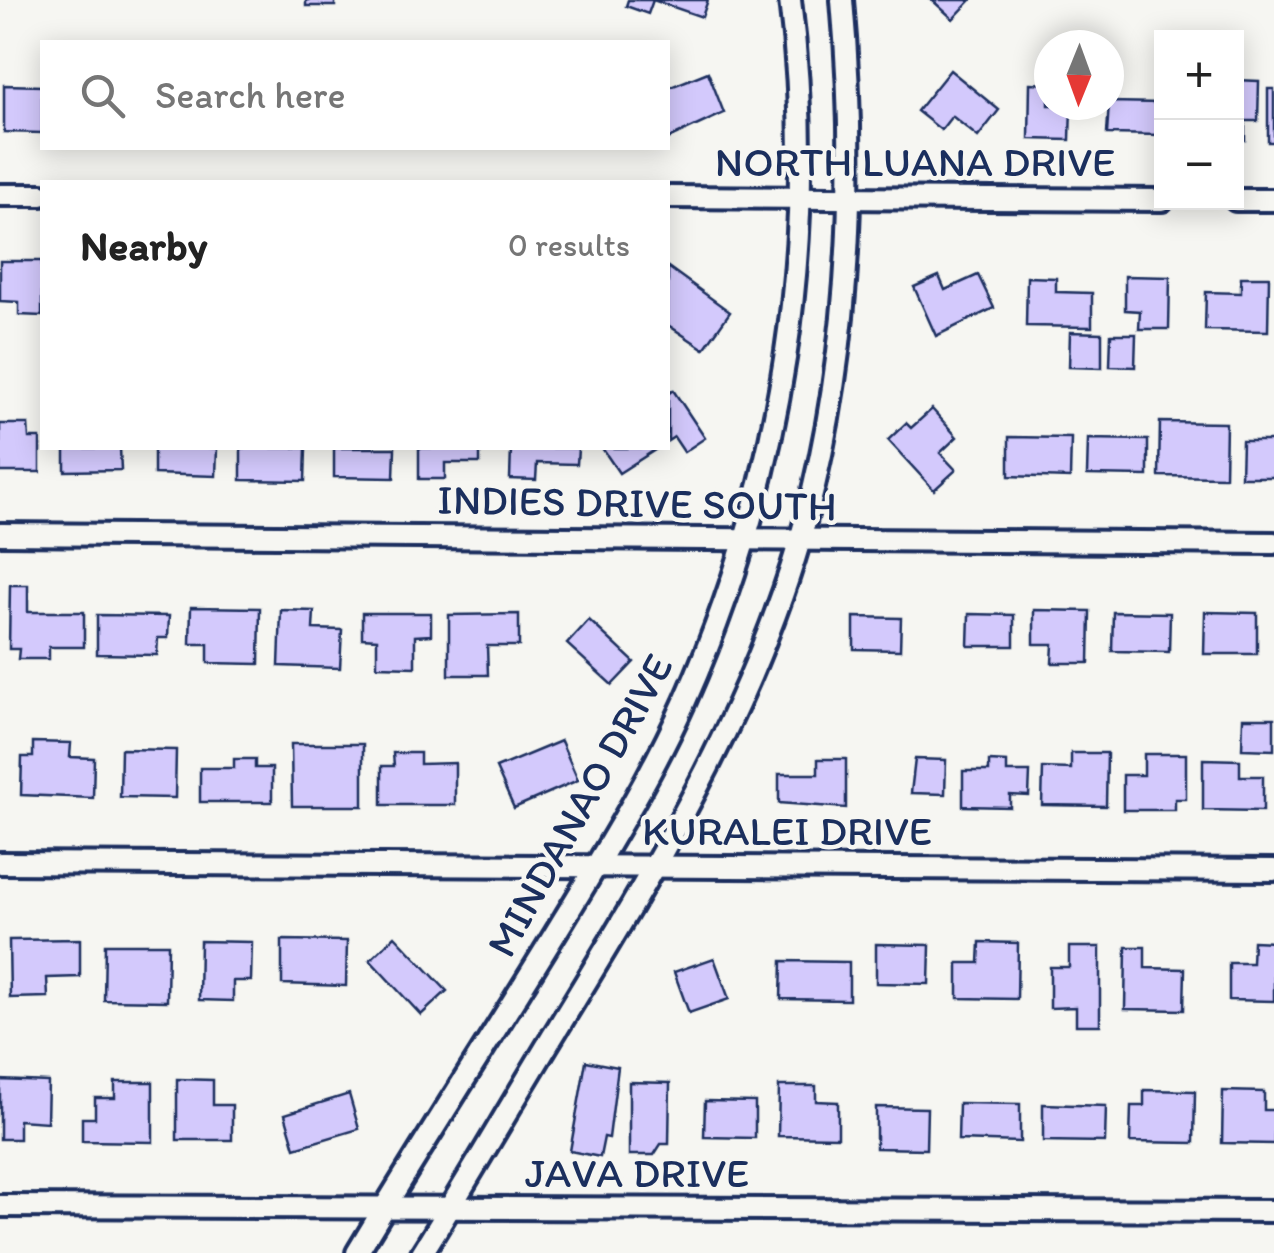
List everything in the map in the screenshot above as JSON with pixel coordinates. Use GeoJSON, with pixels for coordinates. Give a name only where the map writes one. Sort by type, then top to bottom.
{"type":"FeatureCollection","features":[{"type":"Feature","properties":{"kind":"street","name":"MINDANAO DRIVE"},"geometry":{"type":"LineString","coordinates":[[357,1253],[595,868],[684,704],[744,540],[787,346],[801,198],[800,108],[790,0]]}},
{"type":"Feature","properties":{"kind":"street"},"geometry":{"type":"LineString","coordinates":[[422,1253],[676,835],[736,714],[799,541],[832,390],[852,198],[842,0]]}},
{"type":"Feature","properties":{"kind":"street"},"geometry":{"type":"LineString","coordinates":[[0,194],[40,195]]}},
{"type":"Feature","properties":{"kind":"street","name":"NORTH LUANA DRIVE"},"geometry":{"type":"LineString","coordinates":[[670,198],[1154,200]]}},
{"type":"Feature","properties":{"kind":"street"},"geometry":{"type":"LineString","coordinates":[[1244,200],[1274,200]]}},
{"type":"Feature","properties":{"kind":"street","name":"INDIES DRIVE SOUTH"},"geometry":{"type":"LineString","coordinates":[[0,534],[1274,543]]}},
{"type":"Feature","properties":{"kind":"street","name":"KURALEI DRIVE"},"geometry":{"type":"LineString","coordinates":[[0,863],[1274,870]]}},
{"type":"Feature","properties":{"kind":"street","name":"JAVA DRIVE"},"geometry":{"type":"LineString","coordinates":[[0,1206],[1274,1210]]}},
{"type":"Feature","properties":{"kind":"building"},"geometry":{"type":"Polygon","coordinates":[[[306,0],[335,0],[335,6],[306,6],[306,0]]]}},
{"type":"Feature","properties":{"kind":"building"},"geometry":{"type":"Polygon","coordinates":[[[628,0],[653,0],[648,14],[626,6],[628,0]]]}},
{"type":"Feature","properties":{"kind":"building"},"geometry":{"type":"Polygon","coordinates":[[[653,0],[708,0],[702,17],[653,0]]]}},
{"type":"Feature","properties":{"kind":"building"},"geometry":{"type":"Polygon","coordinates":[[[932,0],[971,0],[953,19],[932,0]]]}},
{"type":"Feature","properties":{"kind":"building"},"geometry":{"type":"Polygon","coordinates":[[[950,70],[999,110],[978,137],[952,116],[941,130],[917,111],[950,70]]]}},
{"type":"Feature","properties":{"kind":"building"},"geometry":{"type":"Polygon","coordinates":[[[708,72],[724,113],[670,138],[670,87],[708,72]]]}},
{"type":"Feature","properties":{"kind":"building"},"geometry":{"type":"Polygon","coordinates":[[[1244,80],[1259,81],[1258,121],[1245,121],[1245,140],[1244,80]]]}},
{"type":"Feature","properties":{"kind":"building"},"geometry":{"type":"Polygon","coordinates":[[[1030,83],[1034,83],[1034,120],[1071,120],[1070,140],[1029,139],[1030,83]]]}},
{"type":"Feature","properties":{"kind":"building"},"geometry":{"type":"Polygon","coordinates":[[[4,85],[40,86],[40,133],[4,132],[4,85]]]}},
{"type":"Feature","properties":{"kind":"building"},"geometry":{"type":"Polygon","coordinates":[[[1268,89],[1274,89],[1274,142],[1268,142],[1268,89]]]}},
{"type":"Feature","properties":{"kind":"building"},"geometry":{"type":"Polygon","coordinates":[[[1124,102],[1154,103],[1154,135],[1107,134],[1108,120],[1124,120],[1124,102]]]}},
{"type":"Feature","properties":{"kind":"building"},"geometry":{"type":"Polygon","coordinates":[[[0,261],[40,261],[40,316],[19,315],[19,302],[0,301],[0,261]]]}},
{"type":"Feature","properties":{"kind":"building"},"geometry":{"type":"Polygon","coordinates":[[[670,268],[730,312],[704,349],[670,326],[670,268]]]}},
{"type":"Feature","properties":{"kind":"building"},"geometry":{"type":"Polygon","coordinates":[[[978,275],[994,308],[936,336],[914,287],[939,276],[945,290],[978,275]]]}},
{"type":"Feature","properties":{"kind":"building"},"geometry":{"type":"Polygon","coordinates":[[[1125,276],[1170,277],[1169,329],[1139,329],[1140,311],[1125,310],[1125,276]]]}},
{"type":"Feature","properties":{"kind":"building"},"geometry":{"type":"Polygon","coordinates":[[[1027,277],[1056,278],[1056,292],[1092,293],[1092,327],[1026,326],[1027,277]]]}},
{"type":"Feature","properties":{"kind":"building"},"geometry":{"type":"Polygon","coordinates":[[[1241,277],[1269,277],[1268,331],[1205,330],[1206,292],[1241,293],[1241,277]]]}},
{"type":"Feature","properties":{"kind":"building"},"geometry":{"type":"Polygon","coordinates":[[[1070,332],[1102,333],[1102,368],[1069,367],[1070,332]]]}},
{"type":"Feature","properties":{"kind":"building"},"geometry":{"type":"Polygon","coordinates":[[[1111,334],[1136,334],[1135,367],[1110,366],[1111,334]]]}},
{"type":"Feature","properties":{"kind":"building"},"geometry":{"type":"Polygon","coordinates":[[[673,390],[705,438],[684,452],[674,437],[670,440],[673,390]]]}},
{"type":"Feature","properties":{"kind":"building"},"geometry":{"type":"Polygon","coordinates":[[[932,409],[957,437],[940,453],[956,470],[934,490],[888,440],[906,423],[911,428],[932,409]]]}},
{"type":"Feature","properties":{"kind":"building"},"geometry":{"type":"Polygon","coordinates":[[[1160,422],[1226,423],[1225,477],[1159,476],[1160,422]]]}},
{"type":"Feature","properties":{"kind":"building"},"geometry":{"type":"Polygon","coordinates":[[[0,424],[28,424],[29,438],[40,438],[40,472],[0,472],[0,424]]]}},
{"type":"Feature","properties":{"kind":"building"},"geometry":{"type":"Polygon","coordinates":[[[1009,437],[1071,438],[1070,478],[1009,476],[1009,437]]]}},
{"type":"Feature","properties":{"kind":"building"},"geometry":{"type":"Polygon","coordinates":[[[1088,439],[1148,440],[1148,476],[1087,475],[1088,439]]]}},
{"type":"Feature","properties":{"kind":"building"},"geometry":{"type":"Polygon","coordinates":[[[1242,441],[1274,441],[1274,477],[1241,477],[1242,441]]]}},
{"type":"Feature","properties":{"kind":"building"},"geometry":{"type":"Polygon","coordinates":[[[65,450],[120,450],[121,470],[65,471],[65,450]]]}},
{"type":"Feature","properties":{"kind":"building"},"geometry":{"type":"Polygon","coordinates":[[[154,450],[217,450],[216,476],[154,474],[154,450]]]}},
{"type":"Feature","properties":{"kind":"building"},"geometry":{"type":"Polygon","coordinates":[[[241,450],[306,450],[305,481],[241,480],[241,450]]]}},
{"type":"Feature","properties":{"kind":"building"},"geometry":{"type":"Polygon","coordinates":[[[334,450],[395,450],[394,478],[334,477],[334,450]]]}},
{"type":"Feature","properties":{"kind":"building"},"geometry":{"type":"Polygon","coordinates":[[[419,450],[480,450],[480,463],[445,463],[445,479],[419,479],[419,450]]]}},
{"type":"Feature","properties":{"kind":"building"},"geometry":{"type":"Polygon","coordinates":[[[511,450],[578,450],[577,464],[537,463],[536,480],[510,479],[511,450]]]}},
{"type":"Feature","properties":{"kind":"building"},"geometry":{"type":"Polygon","coordinates":[[[603,450],[655,450],[619,473],[603,450]]]}},
{"type":"Feature","properties":{"kind":"building"},"geometry":{"type":"Polygon","coordinates":[[[10,585],[28,585],[28,612],[84,612],[84,647],[49,647],[49,659],[18,659],[19,649],[9,649],[10,585]]]}},
{"type":"Feature","properties":{"kind":"building"},"geometry":{"type":"Polygon","coordinates":[[[191,607],[260,608],[259,664],[208,663],[208,644],[190,644],[191,607]]]}},
{"type":"Feature","properties":{"kind":"building"},"geometry":{"type":"Polygon","coordinates":[[[281,610],[314,611],[313,629],[342,630],[340,668],[279,666],[281,610]]]}},
{"type":"Feature","properties":{"kind":"building"},"geometry":{"type":"Polygon","coordinates":[[[1034,610],[1090,611],[1089,663],[1052,663],[1053,644],[1034,644],[1034,610]]]}},
{"type":"Feature","properties":{"kind":"building"},"geometry":{"type":"Polygon","coordinates":[[[1113,612],[1170,613],[1169,652],[1112,651],[1113,612]]]}},
{"type":"Feature","properties":{"kind":"building"},"geometry":{"type":"Polygon","coordinates":[[[1205,612],[1257,613],[1257,654],[1204,654],[1205,612]]]}},
{"type":"Feature","properties":{"kind":"building"},"geometry":{"type":"Polygon","coordinates":[[[362,613],[431,613],[431,635],[415,636],[415,667],[377,666],[377,639],[362,638],[362,613]]]}},
{"type":"Feature","properties":{"kind":"building"},"geometry":{"type":"Polygon","coordinates":[[[519,614],[519,646],[487,646],[488,675],[449,675],[449,615],[519,614]]]}},
{"type":"Feature","properties":{"kind":"building"},"geometry":{"type":"Polygon","coordinates":[[[969,614],[1014,615],[1014,646],[968,646],[969,614]]]}},
{"type":"Feature","properties":{"kind":"building"},"geometry":{"type":"Polygon","coordinates":[[[97,615],[169,616],[168,638],[158,638],[157,655],[97,654],[97,615]]]}},
{"type":"Feature","properties":{"kind":"building"},"geometry":{"type":"Polygon","coordinates":[[[854,617],[901,618],[900,650],[854,649],[854,617]]]}},
{"type":"Feature","properties":{"kind":"building"},"geometry":{"type":"Polygon","coordinates":[[[589,620],[634,662],[612,685],[567,644],[589,620]]]}},
{"type":"Feature","properties":{"kind":"building"},"geometry":{"type":"Polygon","coordinates":[[[1243,718],[1274,718],[1274,750],[1242,749],[1243,718]]]}},
{"type":"Feature","properties":{"kind":"building"},"geometry":{"type":"Polygon","coordinates":[[[561,741],[578,780],[514,808],[496,768],[561,741]]]}},
{"type":"Feature","properties":{"kind":"building"},"geometry":{"type":"Polygon","coordinates":[[[33,742],[71,743],[70,757],[94,758],[93,798],[21,795],[22,757],[33,757],[33,742]]]}},
{"type":"Feature","properties":{"kind":"building"},"geometry":{"type":"Polygon","coordinates":[[[291,744],[363,744],[363,806],[292,806],[291,744]]]}},
{"type":"Feature","properties":{"kind":"building"},"geometry":{"type":"Polygon","coordinates":[[[121,749],[176,750],[175,798],[120,797],[121,749]]]}},
{"type":"Feature","properties":{"kind":"building"},"geometry":{"type":"Polygon","coordinates":[[[393,753],[420,753],[420,764],[455,763],[455,805],[382,805],[382,766],[394,766],[393,753]]]}},
{"type":"Feature","properties":{"kind":"building"},"geometry":{"type":"Polygon","coordinates":[[[1071,753],[1107,753],[1106,806],[1042,805],[1043,768],[1071,769],[1071,753]]]}},
{"type":"Feature","properties":{"kind":"building"},"geometry":{"type":"Polygon","coordinates":[[[1144,754],[1186,754],[1186,799],[1175,799],[1175,810],[1123,810],[1123,775],[1144,775],[1144,754]]]}},
{"type":"Feature","properties":{"kind":"building"},"geometry":{"type":"Polygon","coordinates":[[[234,759],[255,759],[255,768],[272,768],[272,802],[200,802],[200,768],[234,768],[234,759]]]}},
{"type":"Feature","properties":{"kind":"building"},"geometry":{"type":"Polygon","coordinates":[[[818,759],[846,759],[846,808],[779,803],[779,774],[818,774],[818,759]]]}},
{"type":"Feature","properties":{"kind":"building"},"geometry":{"type":"Polygon","coordinates":[[[915,759],[946,760],[945,794],[911,793],[915,759]]]}},
{"type":"Feature","properties":{"kind":"building"},"geometry":{"type":"Polygon","coordinates":[[[1203,759],[1240,760],[1240,776],[1263,776],[1263,811],[1203,810],[1203,759]]]}},
{"type":"Feature","properties":{"kind":"building"},"geometry":{"type":"Polygon","coordinates":[[[989,761],[1007,762],[1007,772],[1030,772],[1029,796],[1010,795],[1010,807],[963,806],[963,771],[989,771],[989,761]]]}},
{"type":"Feature","properties":{"kind":"building"},"geometry":{"type":"Polygon","coordinates":[[[395,936],[447,991],[421,1015],[370,960],[395,936]]]}},
{"type":"Feature","properties":{"kind":"building"},"geometry":{"type":"Polygon","coordinates":[[[80,939],[80,977],[47,978],[48,997],[10,998],[9,940],[80,939]]]}},
{"type":"Feature","properties":{"kind":"building"},"geometry":{"type":"Polygon","coordinates":[[[282,940],[347,941],[346,986],[282,984],[282,940]]]}},
{"type":"Feature","properties":{"kind":"building"},"geometry":{"type":"Polygon","coordinates":[[[200,941],[252,942],[251,981],[233,981],[233,1001],[199,1000],[200,941]]]}},
{"type":"Feature","properties":{"kind":"building"},"geometry":{"type":"Polygon","coordinates":[[[1253,941],[1274,942],[1274,1001],[1229,1000],[1229,963],[1252,963],[1253,941]]]}},
{"type":"Feature","properties":{"kind":"building"},"geometry":{"type":"Polygon","coordinates":[[[980,942],[1018,943],[1017,999],[958,998],[958,963],[979,963],[980,942]]]}},
{"type":"Feature","properties":{"kind":"building"},"geometry":{"type":"Polygon","coordinates":[[[105,944],[168,944],[167,1001],[104,1000],[105,944]]]}},
{"type":"Feature","properties":{"kind":"building"},"geometry":{"type":"Polygon","coordinates":[[[876,944],[930,945],[929,984],[876,983],[876,944]]]}},
{"type":"Feature","properties":{"kind":"building"},"geometry":{"type":"Polygon","coordinates":[[[1069,947],[1100,947],[1100,1025],[1076,1025],[1076,1007],[1050,1008],[1050,967],[1069,967],[1069,947]]]}},
{"type":"Feature","properties":{"kind":"building"},"geometry":{"type":"Polygon","coordinates":[[[1126,947],[1145,947],[1145,968],[1185,969],[1184,1010],[1125,1009],[1126,947]]]}},
{"type":"Feature","properties":{"kind":"building"},"geometry":{"type":"Polygon","coordinates":[[[714,958],[729,999],[689,1013],[674,972],[714,958]]]}},
{"type":"Feature","properties":{"kind":"building"},"geometry":{"type":"Polygon","coordinates":[[[782,961],[849,962],[849,1000],[781,999],[782,961]]]}},
{"type":"Feature","properties":{"kind":"building"},"geometry":{"type":"Polygon","coordinates":[[[586,1061],[618,1067],[609,1138],[604,1137],[600,1157],[570,1151],[586,1061]]]}},
{"type":"Feature","properties":{"kind":"building"},"geometry":{"type":"Polygon","coordinates":[[[177,1079],[213,1080],[213,1105],[232,1105],[232,1140],[177,1140],[177,1079]]]}},
{"type":"Feature","properties":{"kind":"building"},"geometry":{"type":"Polygon","coordinates":[[[0,1080],[48,1082],[47,1122],[19,1120],[19,1139],[0,1139],[0,1080]]]}},
{"type":"Feature","properties":{"kind":"building"},"geometry":{"type":"Polygon","coordinates":[[[115,1082],[153,1082],[153,1142],[82,1141],[82,1118],[95,1118],[95,1098],[115,1098],[115,1082]]]}},
{"type":"Feature","properties":{"kind":"building"},"geometry":{"type":"Polygon","coordinates":[[[629,1082],[670,1083],[669,1144],[661,1144],[654,1155],[629,1155],[629,1082]]]}},
{"type":"Feature","properties":{"kind":"building"},"geometry":{"type":"Polygon","coordinates":[[[779,1086],[816,1086],[816,1101],[838,1102],[838,1137],[778,1136],[779,1086]]]}},
{"type":"Feature","properties":{"kind":"building"},"geometry":{"type":"Polygon","coordinates":[[[1144,1090],[1195,1091],[1194,1143],[1130,1142],[1131,1106],[1144,1106],[1144,1090]]]}},
{"type":"Feature","properties":{"kind":"building"},"geometry":{"type":"Polygon","coordinates":[[[1223,1091],[1264,1092],[1264,1110],[1274,1110],[1274,1144],[1222,1143],[1223,1091]]]}},
{"type":"Feature","properties":{"kind":"building"},"geometry":{"type":"Polygon","coordinates":[[[349,1094],[359,1129],[295,1148],[285,1114],[349,1094]]]}},
{"type":"Feature","properties":{"kind":"building"},"geometry":{"type":"Polygon","coordinates":[[[705,1101],[755,1102],[755,1138],[704,1137],[705,1101]]]}},
{"type":"Feature","properties":{"kind":"building"},"geometry":{"type":"Polygon","coordinates":[[[959,1103],[1020,1104],[1020,1142],[958,1140],[959,1103]]]}},
{"type":"Feature","properties":{"kind":"building"},"geometry":{"type":"Polygon","coordinates":[[[1043,1104],[1106,1106],[1105,1142],[1043,1141],[1043,1104]]]}},
{"type":"Feature","properties":{"kind":"building"},"geometry":{"type":"Polygon","coordinates":[[[876,1107],[927,1108],[926,1149],[876,1148],[876,1107]]]}}]}
